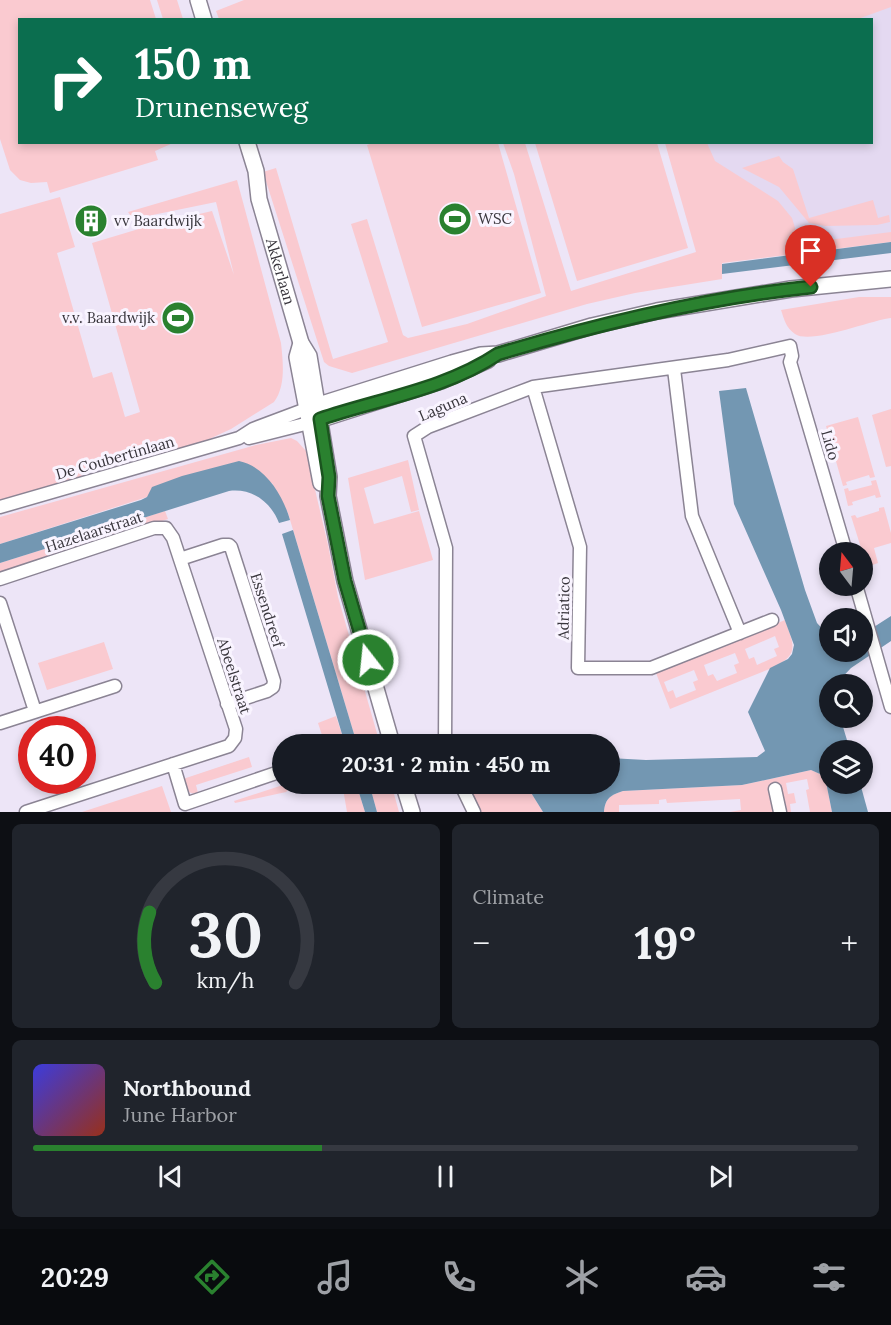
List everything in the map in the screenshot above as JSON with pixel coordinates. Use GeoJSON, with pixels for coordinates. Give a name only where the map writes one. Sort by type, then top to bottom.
{"type":"FeatureCollection","features":[{"type":"Feature","properties":{"kind":"street"},"geometry":{"type":"LineString","coordinates":[[198,0],[203,18]]}},
{"type":"Feature","properties":{"kind":"street","name":"Akkerlaan"},"geometry":{"type":"LineString","coordinates":[[238,144],[246,174],[259,199]]}},
{"type":"Feature","properties":{"kind":"street","name":"Akkerlaan"},"geometry":{"type":"LineString","coordinates":[[248,144],[256,171],[259,199],[301,343],[309,356],[320,480],[328,496],[345,581],[389,734]]}},
{"type":"Feature","properties":{"kind":"street"},"geometry":{"type":"LineString","coordinates":[[313,414],[462,360],[481,355],[498,354],[592,326],[657,311],[791,289],[891,279]]}},
{"type":"Feature","properties":{"kind":"street","name":"Laguna"},"geometry":{"type":"LineString","coordinates":[[445,734],[446,548],[414,436],[428,427],[533,387],[674,369],[790,346]]}},
{"type":"Feature","properties":{"kind":"street","name":"Lido"},"geometry":{"type":"LineString","coordinates":[[790,346],[792,356],[790,362],[843,542]]}},
{"type":"Feature","properties":{"kind":"street"},"geometry":{"type":"LineString","coordinates":[[674,369],[692,516],[740,633]]}},
{"type":"Feature","properties":{"kind":"street","name":"Adriatico"},"geometry":{"type":"LineString","coordinates":[[533,387],[580,547],[579,668],[651,668],[772,620]]}},
{"type":"Feature","properties":{"kind":"street","name":"De Coubertinlaan"},"geometry":{"type":"LineString","coordinates":[[0,507],[239,438],[252,437],[313,414]]}},
{"type":"Feature","properties":{"kind":"street","name":"Hazelaarstraat"},"geometry":{"type":"LineString","coordinates":[[0,579],[154,528],[166,528],[173,538],[180,559]]}},
{"type":"Feature","properties":{"kind":"street","name":"Essendreef"},"geometry":{"type":"LineString","coordinates":[[180,559],[223,545],[231,547],[274,681],[273,687],[267,691],[228,704]]}},
{"type":"Feature","properties":{"kind":"street","name":"Abeelstraat"},"geometry":{"type":"LineString","coordinates":[[26,812],[55,807],[229,746],[235,738],[236,729],[180,559]]}},
{"type":"Feature","properties":{"kind":"street"},"geometry":{"type":"LineString","coordinates":[[859,596],[891,707]]}},
{"type":"Feature","properties":{"kind":"street"},"geometry":{"type":"LineString","coordinates":[[0,603],[36,711]]}},
{"type":"Feature","properties":{"kind":"street"},"geometry":{"type":"LineString","coordinates":[[0,723],[115,686]]}},
{"type":"Feature","properties":{"kind":"street"},"geometry":{"type":"LineString","coordinates":[[173,764],[185,804],[272,774]]}},
{"type":"Feature","properties":{"kind":"street"},"geometry":{"type":"LineString","coordinates":[[775,789],[780,812]]}},
{"type":"Feature","properties":{"kind":"street"},"geometry":{"type":"LineString","coordinates":[[406,794],[412,812]]}},
{"type":"Feature","properties":{"kind":"street"},"geometry":{"type":"LineString","coordinates":[[465,794],[474,812]]}},
{"type":"Feature","properties":{"kind":"shaded area"},"geometry":{"type":"Polygon","coordinates":[[[0,0],[150,0],[156,18],[18,18],[18,144],[171,144],[155,151],[158,160],[50,193],[47,182],[31,183],[20,180],[10,170],[0,139],[0,0]]]}},
{"type":"Feature","properties":{"kind":"shaded area"},"geometry":{"type":"Polygon","coordinates":[[[157,0],[177,0],[183,18],[163,18],[157,0]]]}},
{"type":"Feature","properties":{"kind":"shaded area"},"geometry":{"type":"Polygon","coordinates":[[[244,0],[891,0],[891,7],[861,18],[219,18],[216,11],[244,0]]]}},
{"type":"Feature","properties":{"kind":"shaded area"},"geometry":{"type":"Polygon","coordinates":[[[891,0],[891,241],[725,259],[704,144],[873,144],[873,18],[827,18],[891,0]]]}},
{"type":"Feature","properties":{"kind":"shaded area","name":"WSC"},"geometry":{"type":"Polygon","coordinates":[[[498,144],[541,293],[422,327],[367,145],[498,144]]]}},
{"type":"Feature","properties":{"kind":"shaded area"},"geometry":{"type":"Polygon","coordinates":[[[503,144],[525,144],[571,291],[696,252],[665,144],[707,144],[715,161],[778,201],[792,218],[797,244],[891,232],[891,242],[722,263],[722,279],[635,293],[587,304],[352,373],[329,366],[324,362],[263,172],[276,168],[333,359],[388,342],[351,224],[367,219],[403,335],[408,338],[467,324],[546,296],[514,174],[503,144]]]}},
{"type":"Feature","properties":{"kind":"shaded area"},"geometry":{"type":"Polygon","coordinates":[[[535,144],[657,144],[688,248],[577,281],[535,144]]]}},
{"type":"Feature","properties":{"kind":"shaded area"},"geometry":{"type":"Polygon","coordinates":[[[779,156],[793,169],[809,218],[873,200],[878,218],[889,215],[890,222],[877,225],[825,226],[809,223],[779,187],[742,168],[779,156]]]}},
{"type":"Feature","properties":{"kind":"shaded area"},"geometry":{"type":"Polygon","coordinates":[[[237,180],[281,343],[282,381],[274,402],[231,429],[205,441],[139,461],[138,456],[81,473],[82,477],[0,500],[0,214],[60,197],[75,247],[57,253],[93,378],[112,372],[125,417],[140,412],[92,243],[152,225],[212,211],[234,275],[216,202],[133,219],[128,212],[237,180]]]}},
{"type":"Feature","properties":{"kind":"shaded area"},"geometry":{"type":"Polygon","coordinates":[[[859,297],[891,297],[891,318],[827,334],[803,337],[789,329],[781,310],[859,297]]]}},
{"type":"Feature","properties":{"kind":"shaded area"},"geometry":{"type":"Polygon","coordinates":[[[891,409],[891,466],[886,467],[872,415],[891,409]]]}},
{"type":"Feature","properties":{"kind":"shaded area"},"geometry":{"type":"Polygon","coordinates":[[[858,417],[875,477],[870,478],[869,475],[846,482],[847,485],[843,486],[826,426],[858,417]]]}},
{"type":"Feature","properties":{"kind":"shaded area"},"geometry":{"type":"Polygon","coordinates":[[[291,438],[306,451],[338,597],[377,734],[354,734],[288,513],[272,483],[147,497],[0,544],[0,517],[256,445],[291,438]]]}},
{"type":"Feature","properties":{"kind":"shaded area"},"geometry":{"type":"Polygon","coordinates":[[[408,460],[419,510],[411,512],[402,476],[364,488],[374,524],[419,511],[433,560],[365,580],[348,478],[408,460]]]}},
{"type":"Feature","properties":{"kind":"shaded area"},"geometry":{"type":"Polygon","coordinates":[[[876,480],[881,497],[876,498],[875,495],[852,502],[853,505],[848,506],[844,489],[848,488],[849,491],[872,485],[871,481],[876,480]]]}},
{"type":"Feature","properties":{"kind":"shaded area"},"geometry":{"type":"Polygon","coordinates":[[[884,507],[891,533],[891,543],[874,548],[878,563],[873,565],[873,542],[859,542],[851,516],[855,515],[857,518],[879,511],[879,508],[884,507]]]}},
{"type":"Feature","properties":{"kind":"shaded area"},"geometry":{"type":"Polygon","coordinates":[[[165,511],[168,519],[0,574],[0,563],[165,511]]]}},
{"type":"Feature","properties":{"kind":"shaded area"},"geometry":{"type":"Polygon","coordinates":[[[785,620],[791,636],[791,654],[781,663],[670,709],[656,673],[785,620]],[[775,636],[745,649],[749,659],[754,657],[757,665],[777,656],[774,649],[779,647],[775,636]],[[735,653],[704,665],[708,676],[713,674],[717,681],[737,673],[734,665],[739,663],[735,653]],[[694,670],[664,682],[668,692],[673,690],[676,698],[696,690],[693,682],[698,680],[694,670]]]}},
{"type":"Feature","properties":{"kind":"shaded area"},"geometry":{"type":"Polygon","coordinates":[[[104,642],[113,669],[47,690],[38,663],[104,642]]]}},
{"type":"Feature","properties":{"kind":"shaded area"},"geometry":{"type":"Polygon","coordinates":[[[336,716],[342,734],[322,734],[318,723],[336,716]]]}},
{"type":"Feature","properties":{"kind":"shaded area"},"geometry":{"type":"Polygon","coordinates":[[[249,757],[252,767],[196,785],[198,793],[191,793],[186,788],[183,779],[249,757]]]}},
{"type":"Feature","properties":{"kind":"shaded area"},"geometry":{"type":"Polygon","coordinates":[[[811,770],[819,774],[819,794],[828,794],[832,812],[810,812],[806,790],[809,789],[807,779],[786,783],[788,794],[794,793],[796,803],[790,804],[791,812],[787,812],[781,784],[769,786],[773,812],[730,812],[741,810],[740,799],[667,803],[666,799],[659,800],[659,804],[619,805],[619,812],[604,812],[609,798],[623,791],[742,785],[811,770]]]}},
{"type":"Feature","properties":{"kind":"shaded area"},"geometry":{"type":"Polygon","coordinates":[[[162,786],[171,812],[82,812],[162,786]]]}},
{"type":"Feature","properties":{"kind":"shaded area"},"geometry":{"type":"Polygon","coordinates":[[[272,789],[272,794],[277,794],[235,803],[234,801],[272,789]]]}},
{"type":"Feature","properties":{"kind":"shaded area"},"geometry":{"type":"Polygon","coordinates":[[[344,794],[359,794],[365,812],[347,812],[344,794]]]}},
{"type":"Feature","properties":{"kind":"shaded area"},"geometry":{"type":"Polygon","coordinates":[[[372,794],[394,794],[399,812],[377,812],[372,794]]]}},
{"type":"Feature","properties":{"kind":"shaded area"},"geometry":{"type":"Polygon","coordinates":[[[471,794],[532,794],[543,812],[478,812],[471,794]]]}},
{"type":"Feature","properties":{"kind":"water"},"geometry":{"type":"Polygon","coordinates":[[[891,242],[891,253],[722,274],[722,264],[891,242]]]}},
{"type":"Feature","properties":{"kind":"water"},"geometry":{"type":"Polygon","coordinates":[[[746,388],[805,590],[819,625],[819,662],[860,662],[845,674],[819,674],[819,728],[843,728],[847,740],[819,740],[819,774],[811,770],[742,785],[620,792],[620,759],[757,757],[765,751],[748,712],[770,668],[788,659],[792,654],[794,645],[781,610],[734,504],[719,391],[746,388]]]}},
{"type":"Feature","properties":{"kind":"water"},"geometry":{"type":"Polygon","coordinates":[[[239,461],[257,469],[272,483],[283,501],[290,520],[279,523],[266,503],[253,494],[229,491],[0,563],[0,544],[141,500],[147,497],[152,487],[182,476],[239,461]]]}},
{"type":"Feature","properties":{"kind":"water"},"geometry":{"type":"Polygon","coordinates":[[[293,530],[354,734],[342,734],[282,534],[293,530]]]}},
{"type":"Feature","properties":{"kind":"water"},"geometry":{"type":"Polygon","coordinates":[[[891,616],[891,641],[873,653],[873,628],[891,616]]]}},
{"type":"Feature","properties":{"kind":"water"},"geometry":{"type":"Polygon","coordinates":[[[359,794],[372,794],[377,812],[365,812],[359,794]]]}},
{"type":"Feature","properties":{"kind":"water"},"geometry":{"type":"Polygon","coordinates":[[[532,794],[615,794],[609,798],[604,812],[543,812],[532,794]]]}},
{"type":"Feature","properties":{"kind":"water"},"geometry":{"type":"Polygon","coordinates":[[[828,794],[863,794],[868,812],[832,812],[828,794]]]}},
{"type":"Feature","properties":{"kind":"place","name":"WSC"},"geometry":{"type":"Point","coordinates":[455,219]}},
{"type":"Feature","properties":{"kind":"place","name":"vv Baardwijk"},"geometry":{"type":"Point","coordinates":[91,221]}},
{"type":"Feature","properties":{"kind":"place","name":"v.v. Baardwijk"},"geometry":{"type":"Point","coordinates":[178,318]}},
{"type":"Feature","properties":{"kind":"route"},"geometry":{"type":"LineString","coordinates":[[368,660],[345,581],[328,496],[329,477],[320,419],[441,381],[486,362],[498,354],[592,326],[657,311],[811,287]]}}]}
